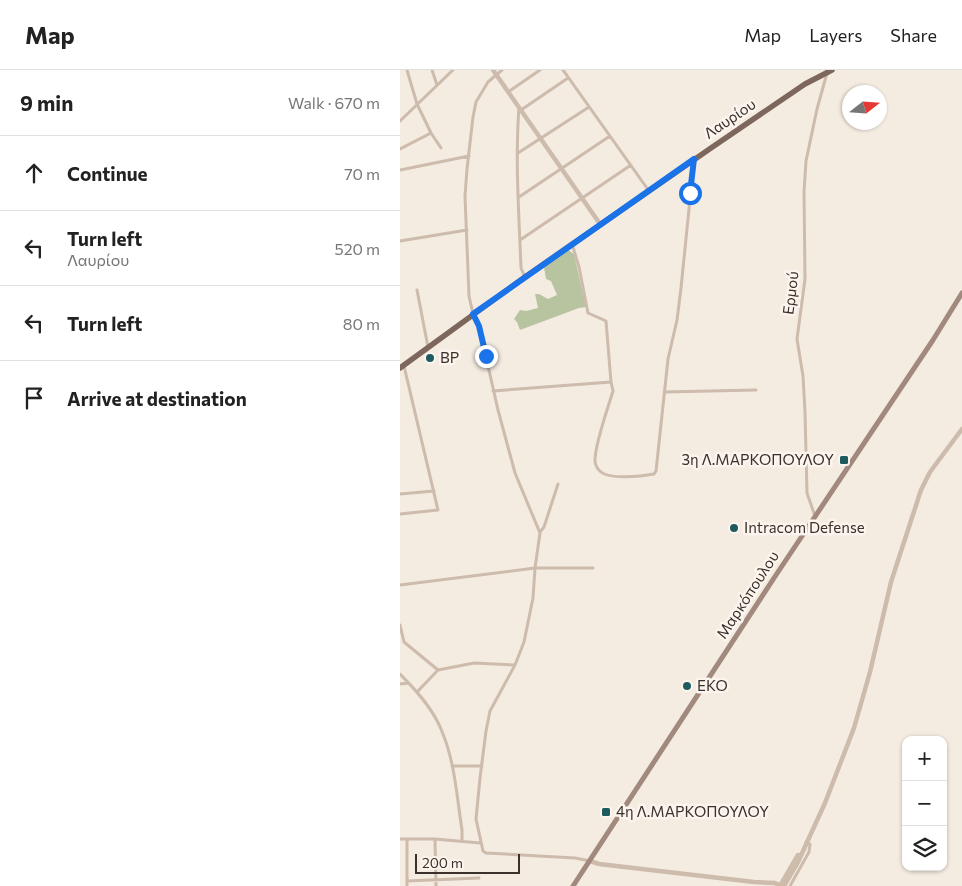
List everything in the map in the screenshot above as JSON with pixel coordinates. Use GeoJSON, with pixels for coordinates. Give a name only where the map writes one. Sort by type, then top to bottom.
{"type":"FeatureCollection","features":[{"type":"Feature","properties":{"kind":"main road","name":"Λαυρίου"},"geometry":{"type":"LineString","coordinates":[[402,366],[600,224],[825,72]]}},
{"type":"Feature","properties":{"kind":"main road","name":"Μαρκόπουλου"},"geometry":{"type":"LineString","coordinates":[[573,886],[933,340],[962,293]]}},
{"type":"Feature","properties":{"kind":"street"},"geometry":{"type":"LineString","coordinates":[[407,70],[417,104],[431,133],[441,148]]}},
{"type":"Feature","properties":{"kind":"street"},"geometry":{"type":"LineString","coordinates":[[432,70],[437,85]]}},
{"type":"Feature","properties":{"kind":"street"},"geometry":{"type":"LineString","coordinates":[[400,121],[453,70]]}},
{"type":"Feature","properties":{"kind":"street"},"geometry":{"type":"LineString","coordinates":[[502,70],[495,72],[488,82],[476,102],[472,117],[465,196],[469,296],[473,314],[479,326],[515,473],[540,533]]}},
{"type":"Feature","properties":{"kind":"street"},"geometry":{"type":"LineString","coordinates":[[508,92],[540,70]]}},
{"type":"Feature","properties":{"kind":"street"},"geometry":{"type":"LineString","coordinates":[[562,70],[649,191]]}},
{"type":"Feature","properties":{"kind":"street"},"geometry":{"type":"LineString","coordinates":[[495,72],[600,224]]}},
{"type":"Feature","properties":{"kind":"street","name":"Ερμού"},"geometry":{"type":"LineString","coordinates":[[815,517],[807,493],[803,376],[797,339],[805,280],[804,192],[806,160],[825,72]]}},
{"type":"Feature","properties":{"kind":"street"},"geometry":{"type":"LineString","coordinates":[[520,108],[568,78]]}},
{"type":"Feature","properties":{"kind":"street"},"geometry":{"type":"LineString","coordinates":[[517,153],[589,107]]}},
{"type":"Feature","properties":{"kind":"street"},"geometry":{"type":"LineString","coordinates":[[520,108],[517,153],[518,198],[521,268],[525,277]]}},
{"type":"Feature","properties":{"kind":"street"},"geometry":{"type":"LineString","coordinates":[[400,149],[431,133]]}},
{"type":"Feature","properties":{"kind":"street"},"geometry":{"type":"LineString","coordinates":[[518,198],[610,136]]}},
{"type":"Feature","properties":{"kind":"street"},"geometry":{"type":"LineString","coordinates":[[400,170],[469,156]]}},
{"type":"Feature","properties":{"kind":"street"},"geometry":{"type":"LineString","coordinates":[[572,244],[579,267],[588,313],[606,321],[613,390],[596,450],[596,467],[608,476],[651,474],[656,471],[668,359],[682,286],[694,159]]}},
{"type":"Feature","properties":{"kind":"street"},"geometry":{"type":"LineString","coordinates":[[520,240],[631,165]]}},
{"type":"Feature","properties":{"kind":"street"},"geometry":{"type":"LineString","coordinates":[[400,241],[467,230]]}},
{"type":"Feature","properties":{"kind":"street"},"geometry":{"type":"LineString","coordinates":[[417,290],[428,347]]}},
{"type":"Feature","properties":{"kind":"street"},"geometry":{"type":"LineString","coordinates":[[400,514],[438,510],[402,366]]}},
{"type":"Feature","properties":{"kind":"street"},"geometry":{"type":"LineString","coordinates":[[494,391],[611,382]]}},
{"type":"Feature","properties":{"kind":"street"},"geometry":{"type":"LineString","coordinates":[[664,392],[756,390]]}},
{"type":"Feature","properties":{"kind":"street"},"geometry":{"type":"LineString","coordinates":[[558,484],[544,527],[540,533],[533,598],[520,653],[490,711],[476,819],[480,843],[486,853],[576,858],[599,864],[775,883],[781,886],[825,804],[855,723],[891,582],[921,490],[930,472],[962,429]]}},
{"type":"Feature","properties":{"kind":"street"},"geometry":{"type":"LineString","coordinates":[[400,494],[434,491]]}},
{"type":"Feature","properties":{"kind":"street"},"geometry":{"type":"LineString","coordinates":[[400,585],[535,568],[593,568]]}},
{"type":"Feature","properties":{"kind":"street"},"geometry":{"type":"LineString","coordinates":[[400,625],[404,642],[438,670]]}},
{"type":"Feature","properties":{"kind":"street"},"geometry":{"type":"LineString","coordinates":[[418,691],[438,670],[474,663],[515,665]]}},
{"type":"Feature","properties":{"kind":"street"},"geometry":{"type":"LineString","coordinates":[[400,674],[418,691],[440,727],[452,766],[462,840]]}},
{"type":"Feature","properties":{"kind":"street"},"geometry":{"type":"LineString","coordinates":[[400,684],[409,683]]}},
{"type":"Feature","properties":{"kind":"street"},"geometry":{"type":"LineString","coordinates":[[452,766],[482,766]]}},
{"type":"Feature","properties":{"kind":"street"},"geometry":{"type":"LineString","coordinates":[[400,839],[462,840],[480,843]]}},
{"type":"Feature","properties":{"kind":"street"},"geometry":{"type":"LineString","coordinates":[[406,839],[407,884],[479,878]]}},
{"type":"Feature","properties":{"kind":"street"},"geometry":{"type":"LineString","coordinates":[[435,839],[436,886]]}},
{"type":"Feature","properties":{"kind":"street"},"geometry":{"type":"LineString","coordinates":[[790,886],[809,852],[810,844],[806,842]]}},
{"type":"Feature","properties":{"kind":"street"},"geometry":{"type":"LineString","coordinates":[[754,882],[763,886]]}},
{"type":"Feature","properties":{"kind":"green space"},"geometry":{"type":"Polygon","coordinates":[[[567,249],[574,254],[586,307],[520,330],[514,319],[520,310],[526,311],[538,308],[535,294],[548,299],[557,295],[551,281],[546,279],[544,267],[567,249]]]}},
{"type":"Feature","properties":{"kind":"place","name":"BP"},"geometry":{"type":"Point","coordinates":[430,358]}},
{"type":"Feature","properties":{"kind":"place","name":"3η Λ.ΜΑΡΚΟΠΟΥΛΟΥ"},"geometry":{"type":"Point","coordinates":[844,460]}},
{"type":"Feature","properties":{"kind":"place","name":"Intracom Defense"},"geometry":{"type":"Point","coordinates":[734,528]}},
{"type":"Feature","properties":{"kind":"place","name":"EKO"},"geometry":{"type":"Point","coordinates":[687,686]}},
{"type":"Feature","properties":{"kind":"place","name":"4η Λ.ΜΑΡΚΟΠΟΥΛΟΥ"},"geometry":{"type":"Point","coordinates":[606,812]}},
{"type":"Feature","properties":{"kind":"route"},"geometry":{"type":"LineString","coordinates":[[486,356],[479,326],[473,314],[694,159],[690,193]]}}]}
